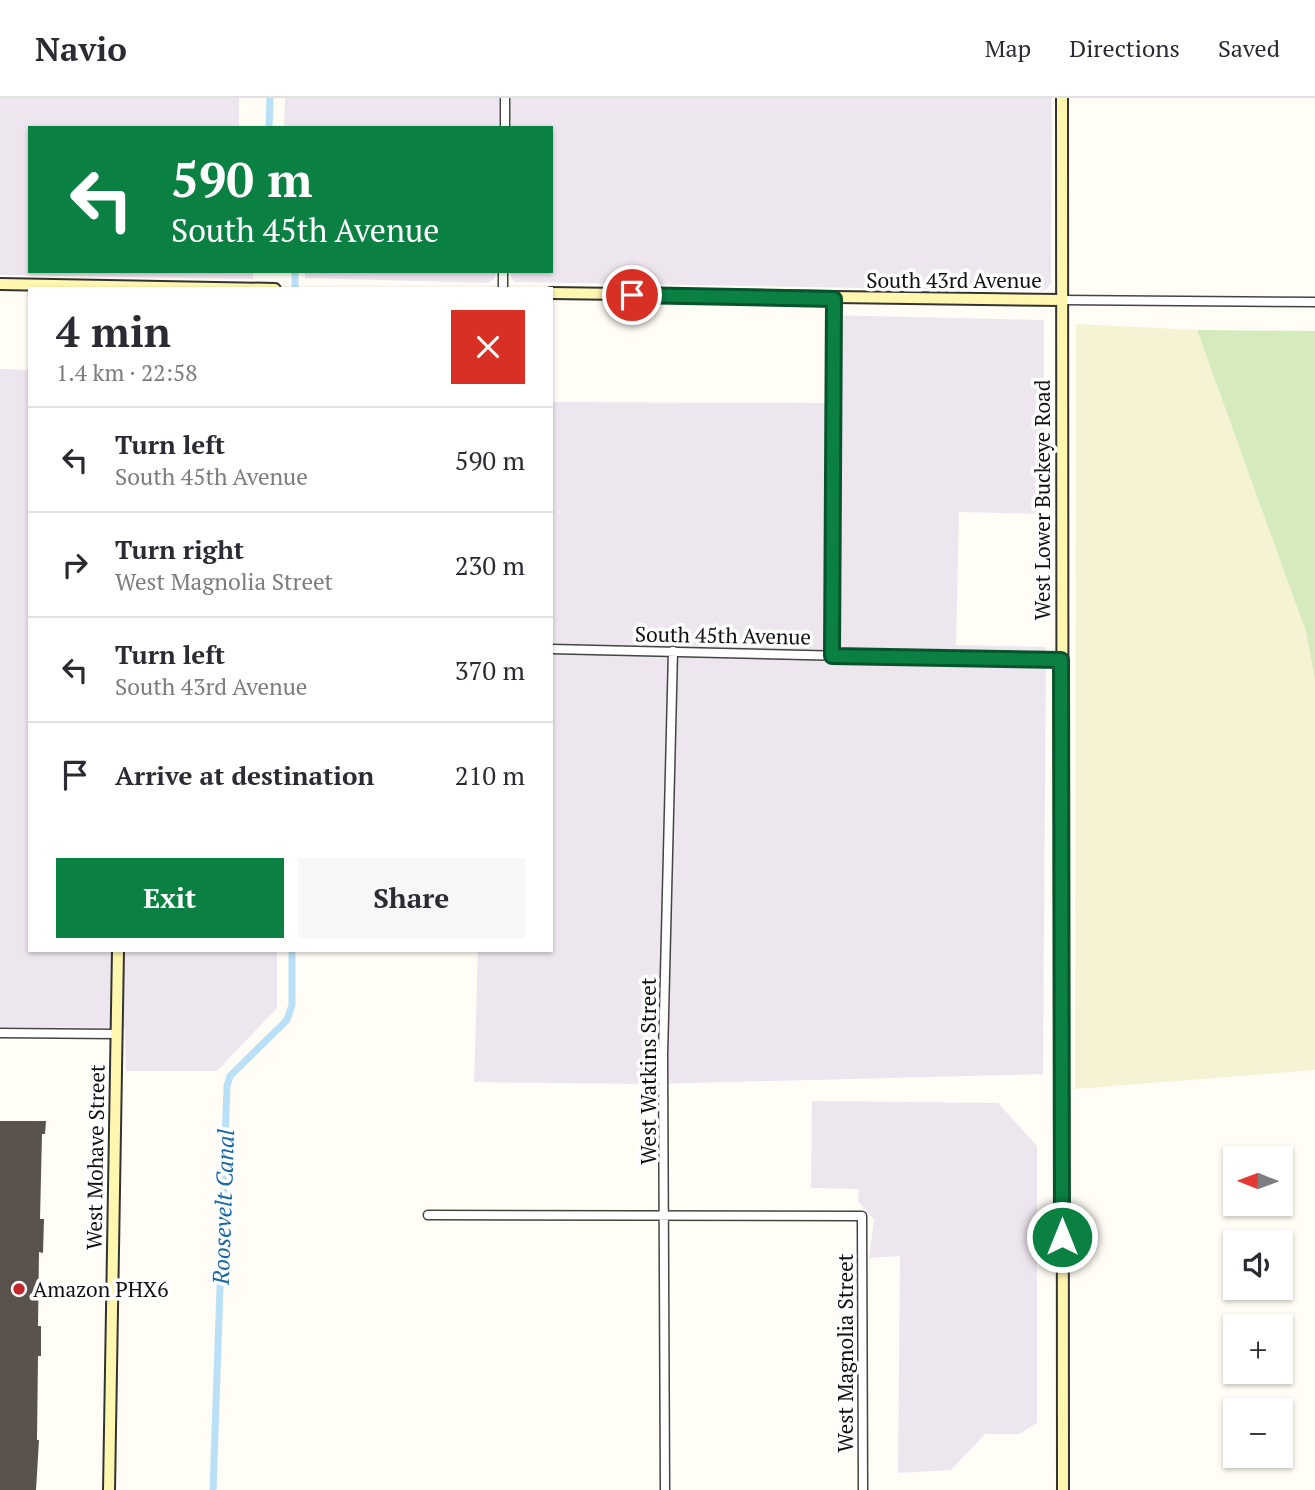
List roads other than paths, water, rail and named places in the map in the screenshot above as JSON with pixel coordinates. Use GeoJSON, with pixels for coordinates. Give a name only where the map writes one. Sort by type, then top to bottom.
{"type":"FeatureCollection","features":[{"type":"Feature","properties":{"kind":"main road","name":"West Lower Buckeye Road"},"geometry":{"type":"LineString","coordinates":[[1062,98],[1063,1490]]}},
{"type":"Feature","properties":{"kind":"main road"},"geometry":{"type":"LineString","coordinates":[[0,284],[109,287]]}},
{"type":"Feature","properties":{"kind":"main road","name":"South 43rd Avenue"},"geometry":{"type":"LineString","coordinates":[[553,293],[834,299],[1061,300]]}},
{"type":"Feature","properties":{"kind":"main road","name":"West Mohave Street"},"geometry":{"type":"LineString","coordinates":[[109,1490],[118,952]]}},
{"type":"Feature","properties":{"kind":"street"},"geometry":{"type":"LineString","coordinates":[[505,98],[505,126]]}},
{"type":"Feature","properties":{"kind":"street"},"geometry":{"type":"LineString","coordinates":[[832,656],[834,299]]}},
{"type":"Feature","properties":{"kind":"street","name":"South 43rd Avenue"},"geometry":{"type":"LineString","coordinates":[[1061,300],[1315,302]]}},
{"type":"Feature","properties":{"kind":"street","name":"South 45th Avenue"},"geometry":{"type":"LineString","coordinates":[[553,649],[1061,660]]}},
{"type":"Feature","properties":{"kind":"street","name":"West Watkins Street"},"geometry":{"type":"LineString","coordinates":[[665,1490],[663,1055],[673,652]]}},
{"type":"Feature","properties":{"kind":"street"},"geometry":{"type":"LineString","coordinates":[[0,1033],[116,1034]]}},
{"type":"Feature","properties":{"kind":"street"},"geometry":{"type":"LineString","coordinates":[[428,1215],[665,1214]]}},
{"type":"Feature","properties":{"kind":"street","name":"West Magnolia Street"},"geometry":{"type":"LineString","coordinates":[[665,1214],[862,1216],[863,1490]]}},
{"type":"Feature","properties":{"kind":"waterway","name":"Roosevelt Canal"},"geometry":{"type":"LineString","coordinates":[[269,126],[270,98]]}},
{"type":"Feature","properties":{"kind":"waterway","name":"Roosevelt Canal"},"geometry":{"type":"LineString","coordinates":[[295,273],[295,287]]}},
{"type":"Feature","properties":{"kind":"waterway","name":"Roosevelt Canal"},"geometry":{"type":"LineString","coordinates":[[213,1490],[227,1086],[230,1076],[287,1020],[292,1005],[292,952]]}},
{"type":"Feature","properties":{"kind":"place","name":"Amazon PHX6"},"geometry":{"type":"Point","coordinates":[19,1289]}}]}
